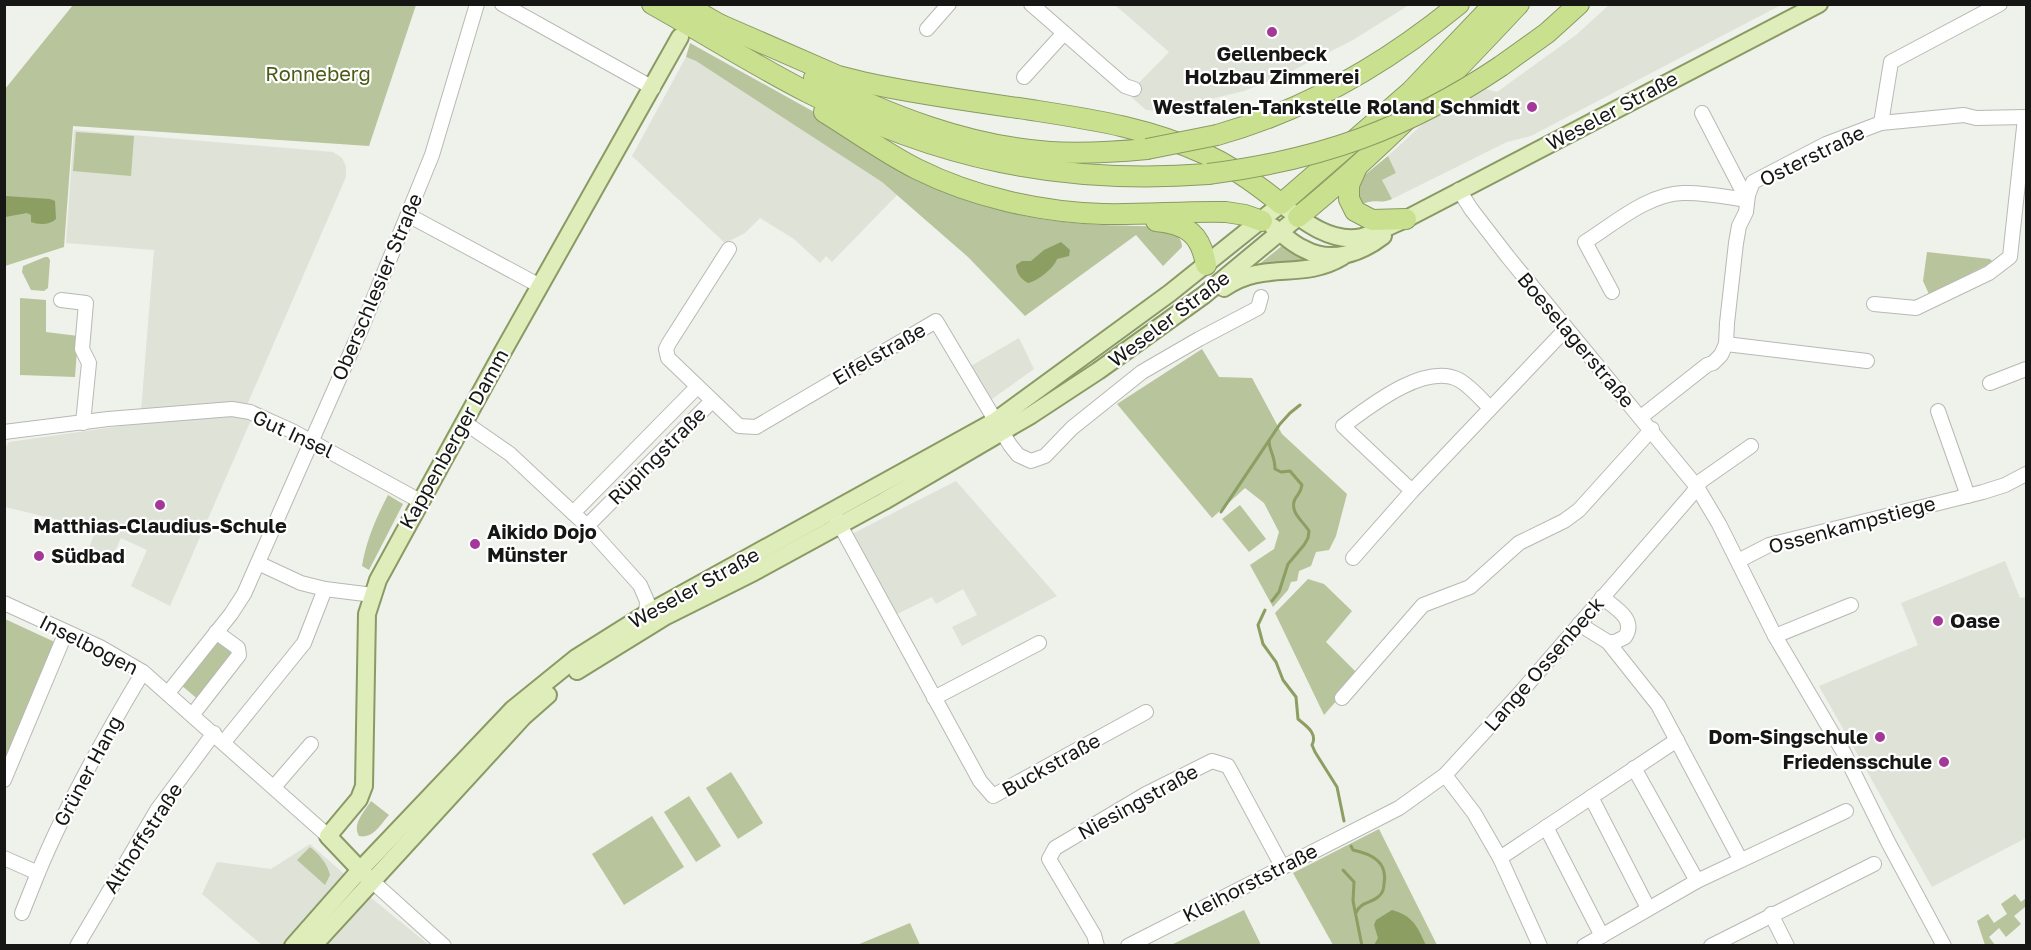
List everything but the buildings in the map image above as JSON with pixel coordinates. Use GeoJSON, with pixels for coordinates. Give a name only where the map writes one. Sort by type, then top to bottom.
{"type":"FeatureCollection","features":[{"type":"Feature","properties":{"kind":"highway"},"geometry":{"type":"LineString","coordinates":[[652,4],[808,93],[883,127],[938,146],[996,162],[1113,177],[1208,174],[1286,162],[1362,140],[1434,108],[1501,66],[1547,33],[1579,4]]}},
{"type":"Feature","properties":{"kind":"highway"},"geometry":{"type":"LineString","coordinates":[[684,4],[782,61],[851,96],[920,124],[990,144],[1050,152],[1147,149],[1217,135],[1271,118],[1318,97],[1381,62],[1411,42],[1459,4]]}},
{"type":"Feature","properties":{"kind":"highway"},"geometry":{"type":"LineString","coordinates":[[721,25],[838,76],[862,82],[1107,122],[1156,135],[1206,154],[1251,181],[1281,204],[1411,91],[1494,4]]}},
{"type":"Feature","properties":{"kind":"highway"},"geometry":{"type":"LineString","coordinates":[[1298,217],[1357,167],[1446,83],[1519,4]]}},
{"type":"Feature","properties":{"kind":"highway"},"geometry":{"type":"LineString","coordinates":[[757,64],[771,81],[899,159],[939,179],[993,196],[1069,212],[1121,214],[1226,212],[1262,221]]}},
{"type":"Feature","properties":{"kind":"highway"},"geometry":{"type":"LineString","coordinates":[[1357,167],[1349,186],[1349,199],[1355,211],[1372,220],[1406,219]]}},
{"type":"Feature","properties":{"kind":"highway"},"geometry":{"type":"LineString","coordinates":[[1121,214],[1175,223],[1191,231],[1199,241],[1206,265]]}},
{"type":"Feature","properties":{"kind":"main road","name":"Weseler Straße"},"geometry":{"type":"LineString","coordinates":[[999,427],[1072,364],[1206,265],[1281,204],[1298,217],[1330,235],[1345,238],[1364,236],[1406,219],[1819,4]]}},
{"type":"Feature","properties":{"kind":"main road","name":"Kappenberger Damm"},"geometry":{"type":"LineString","coordinates":[[328,836],[359,799],[364,786],[367,614],[387,560],[680,37]]}},
{"type":"Feature","properties":{"kind":"main road"},"geometry":{"type":"LineString","coordinates":[[1262,221],[1281,232],[1298,217]]}},
{"type":"Feature","properties":{"kind":"main road","name":"Weseler Straße"},"geometry":{"type":"LineString","coordinates":[[313,945],[366,876],[513,710],[576,658],[646,608],[837,518],[894,496],[999,427],[1085,380],[1204,295],[1281,232],[1312,253],[1347,255],[1370,246],[1406,219]]}},
{"type":"Feature","properties":{"kind":"main road"},"geometry":{"type":"LineString","coordinates":[[1204,295],[1218,292],[1248,275],[1272,271],[1315,269],[1347,255]]}},
{"type":"Feature","properties":{"kind":"main road"},"geometry":{"type":"LineString","coordinates":[[1072,364],[1085,380]]}},
{"type":"Feature","properties":{"kind":"main road","name":"Weseler Straße"},"geometry":{"type":"LineString","coordinates":[[293,945],[366,876],[523,717],[581,668],[666,615],[754,572],[837,518]]}},
{"type":"Feature","properties":{"kind":"main road","name":"Inselbogen"},"geometry":{"type":"LineString","coordinates":[[328,836],[366,876]]}},
{"type":"Feature","properties":{"kind":"street","name":"Oberschlesier Straße"},"geometry":{"type":"LineString","coordinates":[[168,693],[231,614],[244,594],[258,563],[408,215],[441,130],[477,4]]}},
{"type":"Feature","properties":{"kind":"street"},"geometry":{"type":"LineString","coordinates":[[502,4],[652,88]]}},
{"type":"Feature","properties":{"kind":"street"},"geometry":{"type":"LineString","coordinates":[[927,29],[949,4]]}},
{"type":"Feature","properties":{"kind":"street"},"geometry":{"type":"LineString","coordinates":[[1031,4],[1125,86],[1134,89]]}},
{"type":"Feature","properties":{"kind":"street","name":"Osterstraße"},"geometry":{"type":"LineString","coordinates":[[1881,123],[1891,62],[2000,4]]}},
{"type":"Feature","properties":{"kind":"street"},"geometry":{"type":"LineString","coordinates":[[1024,76],[1064,33]]}},
{"type":"Feature","properties":{"kind":"street","name":"Osterstraße"},"geometry":{"type":"LineString","coordinates":[[1702,113],[1748,198]]}},
{"type":"Feature","properties":{"kind":"street","name":"Osterstraße"},"geometry":{"type":"LineString","coordinates":[[1726,344],[1736,243],[1753,182],[1826,144],[1881,123],[1964,115],[1976,118],[2026,118]]}},
{"type":"Feature","properties":{"kind":"street"},"geometry":{"type":"LineString","coordinates":[[1874,304],[1916,308],[1989,273],[2010,257],[2026,118]]}},
{"type":"Feature","properties":{"kind":"street","name":"Boeselagerstraße"},"geometry":{"type":"LineString","coordinates":[[1459,190],[1508,258],[1652,429],[1697,487],[1738,561],[1775,636],[1844,753],[1888,842],[1944,945]]}},
{"type":"Feature","properties":{"kind":"street","name":"Osterstraße"},"geometry":{"type":"LineString","coordinates":[[1612,292],[1585,242],[1643,206],[1662,197],[1681,193],[1748,198]]}},
{"type":"Feature","properties":{"kind":"street"},"geometry":{"type":"LineString","coordinates":[[408,215],[540,286]]}},
{"type":"Feature","properties":{"kind":"street","name":"Rüpingstraße"},"geometry":{"type":"LineString","coordinates":[[587,526],[712,401],[668,358],[666,348],[729,249]]}},
{"type":"Feature","properties":{"kind":"street","name":"Weseler Straße"},"geometry":{"type":"LineString","coordinates":[[999,427],[1018,455],[1032,461],[1040,459],[1072,428],[1142,372],[1258,308],[1261,297]]}},
{"type":"Feature","properties":{"kind":"street"},"geometry":{"type":"LineString","coordinates":[[61,300],[86,303],[82,349],[89,363],[83,423]]}},
{"type":"Feature","properties":{"kind":"street","name":"Eifelstraße"},"geometry":{"type":"LineString","coordinates":[[712,401],[739,426],[756,427],[936,321],[999,427]]}},
{"type":"Feature","properties":{"kind":"street"},"geometry":{"type":"LineString","coordinates":[[1353,558],[1412,491],[1566,329]]}},
{"type":"Feature","properties":{"kind":"street"},"geometry":{"type":"LineString","coordinates":[[1641,417],[1707,365],[1717,360],[1726,344],[1867,361]]}},
{"type":"Feature","properties":{"kind":"street"},"geometry":{"type":"LineString","coordinates":[[1990,383],[2026,372]]}},
{"type":"Feature","properties":{"kind":"street"},"geometry":{"type":"LineString","coordinates":[[1343,426],[1372,405],[1431,375],[1447,375],[1461,381],[1490,408]]}},
{"type":"Feature","properties":{"kind":"street","name":"Rüpingstraße"},"geometry":{"type":"LineString","coordinates":[[573,513],[697,387]]}},
{"type":"Feature","properties":{"kind":"street","name":"Gut Insel"},"geometry":{"type":"LineString","coordinates":[[4,432],[232,409],[250,412],[312,441],[420,501]]}},
{"type":"Feature","properties":{"kind":"street"},"geometry":{"type":"LineString","coordinates":[[1938,411],[1968,496]]}},
{"type":"Feature","properties":{"kind":"street"},"geometry":{"type":"LineString","coordinates":[[1332,416],[1412,491]]}},
{"type":"Feature","properties":{"kind":"street"},"geometry":{"type":"LineString","coordinates":[[464,422],[510,454],[587,526],[640,585],[646,608]]}},
{"type":"Feature","properties":{"kind":"street"},"geometry":{"type":"LineString","coordinates":[[1342,698],[1423,605],[1470,586],[1519,543],[1564,521],[1579,510],[1652,429]]}},
{"type":"Feature","properties":{"kind":"street"},"geometry":{"type":"LineString","coordinates":[[1697,487],[1701,481],[1751,446]]}},
{"type":"Feature","properties":{"kind":"street","name":"Ossenkampstiege"},"geometry":{"type":"LineString","coordinates":[[1738,561],[1769,545],[1968,496],[2026,476]]}},
{"type":"Feature","properties":{"kind":"street","name":"Lange Ossenbeck"},"geometry":{"type":"LineString","coordinates":[[1373,820],[1399,808],[1445,775],[1697,487]]}},
{"type":"Feature","properties":{"kind":"street","name":"Buckstraße"},"geometry":{"type":"LineString","coordinates":[[837,518],[980,781],[993,796],[1146,712]]}},
{"type":"Feature","properties":{"kind":"street"},"geometry":{"type":"LineString","coordinates":[[258,563],[301,583],[325,589],[373,594]]}},
{"type":"Feature","properties":{"kind":"street"},"geometry":{"type":"LineString","coordinates":[[219,737],[304,643],[325,589]]}},
{"type":"Feature","properties":{"kind":"street"},"geometry":{"type":"LineString","coordinates":[[1602,597],[1624,614],[1628,626],[1625,637],[1615,642],[1608,642]]}},
{"type":"Feature","properties":{"kind":"street","name":"Inselbogen"},"geometry":{"type":"LineString","coordinates":[[4,603],[100,647],[143,672],[328,836]]}},
{"type":"Feature","properties":{"kind":"street"},"geometry":{"type":"LineString","coordinates":[[1775,636],[1851,605]]}},
{"type":"Feature","properties":{"kind":"street"},"geometry":{"type":"LineString","coordinates":[[1579,624],[1608,642],[1658,705],[1740,859]]}},
{"type":"Feature","properties":{"kind":"street"},"geometry":{"type":"LineString","coordinates":[[4,780],[66,632]]}},
{"type":"Feature","properties":{"kind":"street"},"geometry":{"type":"LineString","coordinates":[[193,714],[239,655],[238,648],[216,632]]}},
{"type":"Feature","properties":{"kind":"street"},"geometry":{"type":"LineString","coordinates":[[934,698],[1039,643]]}},
{"type":"Feature","properties":{"kind":"street","name":"Grüner Hang"},"geometry":{"type":"LineString","coordinates":[[22,913],[54,833],[143,672]]}},
{"type":"Feature","properties":{"kind":"street","name":"Althoffstraße"},"geometry":{"type":"LineString","coordinates":[[77,945],[152,819],[219,737]]}},
{"type":"Feature","properties":{"kind":"street"},"geometry":{"type":"LineString","coordinates":[[1500,858],[1677,740]]}},
{"type":"Feature","properties":{"kind":"street"},"geometry":{"type":"LineString","coordinates":[[274,787],[311,744]]}},
{"type":"Feature","properties":{"kind":"street","name":"Niesingstraße"},"geometry":{"type":"LineString","coordinates":[[1097,945],[1094,935],[1049,859],[1055,848],[1146,794],[1212,761],[1228,766],[1282,867]]}},
{"type":"Feature","properties":{"kind":"street"},"geometry":{"type":"LineString","coordinates":[[1634,768],[1697,881]]}},
{"type":"Feature","properties":{"kind":"street"},"geometry":{"type":"LineString","coordinates":[[1445,775],[1474,813],[1500,858],[1540,945]]}},
{"type":"Feature","properties":{"kind":"street"},"geometry":{"type":"LineString","coordinates":[[1591,797],[1648,908]]}},
{"type":"Feature","properties":{"kind":"street"},"geometry":{"type":"LineString","coordinates":[[1584,945],[1740,859],[1846,811]]}},
{"type":"Feature","properties":{"kind":"street","name":"Kleihorststraße"},"geometry":{"type":"LineString","coordinates":[[1128,945],[1373,820]]}},
{"type":"Feature","properties":{"kind":"street"},"geometry":{"type":"LineString","coordinates":[[1546,827],[1602,936]]}},
{"type":"Feature","properties":{"kind":"street"},"geometry":{"type":"LineString","coordinates":[[4,858],[38,873]]}},
{"type":"Feature","properties":{"kind":"street"},"geometry":{"type":"LineString","coordinates":[[1711,945],[1874,864]]}},
{"type":"Feature","properties":{"kind":"street"},"geometry":{"type":"LineString","coordinates":[[366,876],[444,945]]}},
{"type":"Feature","properties":{"kind":"street"},"geometry":{"type":"LineString","coordinates":[[1772,914],[1787,945]]}},
{"type":"Feature","properties":{"kind":"shaded area"},"geometry":{"type":"Polygon","coordinates":[[[1115,5],[1409,5],[1353,40],[1286,74],[1244,91],[1159,111],[1146,110],[1128,94],[1169,52],[1115,5]]]}},
{"type":"Feature","properties":{"kind":"shaded area"},"geometry":{"type":"Polygon","coordinates":[[[1609,5],[1781,5],[1531,136],[1507,142],[1392,199],[1382,180],[1396,173],[1388,156],[1466,84],[1497,92],[1576,35],[1609,5]]]}},
{"type":"Feature","properties":{"kind":"shaded area"},"geometry":{"type":"Polygon","coordinates":[[[686,57],[696,61],[882,182],[897,195],[832,262],[826,256],[820,263],[794,239],[760,218],[745,233],[725,243],[632,156],[686,57]]]}},
{"type":"Feature","properties":{"kind":"shaded area"},"geometry":{"type":"Polygon","coordinates":[[[74,130],[333,152],[342,158],[346,166],[346,177],[247,405],[141,411],[154,250],[66,243],[74,130]]]}},
{"type":"Feature","properties":{"kind":"shaded area"},"geometry":{"type":"Polygon","coordinates":[[[5,196],[55,201],[56,219],[41,224],[31,222],[31,215],[27,213],[5,217],[5,196]]]}},
{"type":"Feature","properties":{"kind":"shaded area"},"geometry":{"type":"Polygon","coordinates":[[[1061,242],[1070,250],[1069,256],[1057,259],[1049,270],[1032,282],[1028,283],[1021,278],[1016,265],[1022,261],[1031,261],[1044,250],[1061,242]]]}},
{"type":"Feature","properties":{"kind":"shaded area"},"geometry":{"type":"Polygon","coordinates":[[[1019,338],[1034,369],[992,399],[971,366],[1019,338]]]}},
{"type":"Feature","properties":{"kind":"shaded area","name":"Matthias-Claudius-Schule"},"geometry":{"type":"Polygon","coordinates":[[[239,416],[251,420],[170,606],[131,586],[147,550],[121,538],[108,566],[86,556],[96,529],[5,507],[5,448],[9,442],[135,424],[239,416]]]}},
{"type":"Feature","properties":{"kind":"shaded area"},"geometry":{"type":"Polygon","coordinates":[[[956,481],[1057,596],[962,646],[952,627],[977,615],[963,589],[936,604],[932,597],[893,616],[850,535],[956,481]]]}},
{"type":"Feature","properties":{"kind":"shaded area","name":"Friedensschule"},"geometry":{"type":"Polygon","coordinates":[[[2005,561],[2020,598],[2026,597],[2026,838],[1932,887],[1819,686],[1918,645],[1901,603],[2005,561]]]}},
{"type":"Feature","properties":{"kind":"shaded area"},"geometry":{"type":"Polygon","coordinates":[[[310,844],[429,945],[262,945],[202,894],[217,862],[271,869],[310,844]]]}},
{"type":"Feature","properties":{"kind":"shaded area"},"geometry":{"type":"Polygon","coordinates":[[[1392,910],[1410,919],[1426,945],[1374,945],[1378,938],[1374,925],[1376,920],[1392,910]]]}},
{"type":"Feature","properties":{"kind":"green space","name":"Ronneberg"},"geometry":{"type":"Polygon","coordinates":[[[73,5],[416,5],[369,146],[73,126],[64,247],[5,266],[5,89],[73,5]]]}},
{"type":"Feature","properties":{"kind":"green space"},"geometry":{"type":"Polygon","coordinates":[[[690,43],[974,201],[1045,220],[1082,224],[1163,227],[1178,237],[1182,247],[1163,266],[1136,235],[1025,316],[968,257],[882,182],[696,61],[686,57],[690,43]]]}},
{"type":"Feature","properties":{"kind":"green space"},"geometry":{"type":"Polygon","coordinates":[[[76,132],[134,136],[131,176],[73,171],[76,132]]]}},
{"type":"Feature","properties":{"kind":"green space"},"geometry":{"type":"Polygon","coordinates":[[[1388,156],[1396,173],[1382,180],[1392,199],[1369,202],[1359,206],[1356,182],[1388,156]]]}},
{"type":"Feature","properties":{"kind":"green space"},"geometry":{"type":"Polygon","coordinates":[[[1283,245],[1316,260],[1253,269],[1283,245]]]}},
{"type":"Feature","properties":{"kind":"green space"},"geometry":{"type":"Polygon","coordinates":[[[1927,252],[1990,259],[1993,262],[1929,294],[1923,281],[1927,252]]]}},
{"type":"Feature","properties":{"kind":"green space"},"geometry":{"type":"Polygon","coordinates":[[[45,257],[50,260],[48,288],[44,291],[31,290],[22,272],[23,266],[45,257]]]}},
{"type":"Feature","properties":{"kind":"green space"},"geometry":{"type":"Polygon","coordinates":[[[20,298],[46,300],[46,332],[78,336],[75,377],[20,375],[20,298]]]}},
{"type":"Feature","properties":{"kind":"green space"},"geometry":{"type":"Polygon","coordinates":[[[1202,349],[1219,377],[1252,378],[1282,434],[1347,494],[1336,536],[1329,550],[1316,552],[1311,566],[1299,571],[1297,581],[1291,582],[1288,590],[1273,607],[1250,565],[1274,549],[1279,532],[1264,503],[1245,488],[1212,518],[1117,404],[1202,349]]]}},
{"type":"Feature","properties":{"kind":"green space"},"geometry":{"type":"Polygon","coordinates":[[[388,495],[403,504],[369,570],[362,566],[366,548],[388,495]]]}},
{"type":"Feature","properties":{"kind":"green space"},"geometry":{"type":"Polygon","coordinates":[[[1240,505],[1266,539],[1249,552],[1222,519],[1240,505]]]}},
{"type":"Feature","properties":{"kind":"green space"},"geometry":{"type":"Polygon","coordinates":[[[1308,579],[1324,584],[1352,611],[1326,642],[1359,675],[1324,715],[1275,613],[1308,579]]]}},
{"type":"Feature","properties":{"kind":"green space"},"geometry":{"type":"Polygon","coordinates":[[[5,619],[59,644],[5,773],[5,619]]]}},
{"type":"Feature","properties":{"kind":"green space"},"geometry":{"type":"Polygon","coordinates":[[[219,639],[235,654],[200,701],[181,685],[219,639]]]}},
{"type":"Feature","properties":{"kind":"green space"},"geometry":{"type":"Polygon","coordinates":[[[731,772],[763,823],[738,839],[706,788],[731,772]]]}},
{"type":"Feature","properties":{"kind":"green space"},"geometry":{"type":"Polygon","coordinates":[[[689,796],[721,846],[696,862],[664,812],[689,796]]]}},
{"type":"Feature","properties":{"kind":"green space"},"geometry":{"type":"Polygon","coordinates":[[[371,801],[389,815],[372,833],[359,836],[358,823],[371,801]]]}},
{"type":"Feature","properties":{"kind":"green space"},"geometry":{"type":"Polygon","coordinates":[[[652,816],[684,867],[624,905],[592,854],[652,816]]]}},
{"type":"Feature","properties":{"kind":"green space"},"geometry":{"type":"Polygon","coordinates":[[[1379,829],[1437,945],[1333,945],[1293,873],[1379,829]]]}},
{"type":"Feature","properties":{"kind":"green space"},"geometry":{"type":"Polygon","coordinates":[[[310,847],[322,859],[329,871],[330,875],[325,885],[297,860],[310,847]]]}},
{"type":"Feature","properties":{"kind":"green space"},"geometry":{"type":"Polygon","coordinates":[[[2015,894],[2021,902],[2026,898],[2026,908],[2014,916],[2021,924],[2006,937],[1999,928],[1989,937],[1995,945],[1985,945],[1977,921],[1988,914],[1994,923],[2007,914],[2001,904],[2015,894]]]}},
{"type":"Feature","properties":{"kind":"green space"},"geometry":{"type":"Polygon","coordinates":[[[1244,910],[1261,945],[1171,945],[1244,910]]]}},
{"type":"Feature","properties":{"kind":"green space"},"geometry":{"type":"Polygon","coordinates":[[[910,923],[920,945],[857,945],[910,923]]]}},
{"type":"Feature","properties":{"kind":"waterway"},"geometry":{"type":"LineString","coordinates":[[1221,512],[1280,424],[1300,405]]}},
{"type":"Feature","properties":{"kind":"waterway"},"geometry":{"type":"LineString","coordinates":[[1269,441],[1275,469],[1281,472],[1290,471],[1302,485],[1295,499],[1294,508],[1309,531],[1304,545],[1288,564],[1279,592],[1272,601]]}},
{"type":"Feature","properties":{"kind":"waterway"},"geometry":{"type":"LineString","coordinates":[[1265,610],[1258,625],[1263,644],[1276,662],[1283,680],[1296,697],[1298,719],[1312,733],[1312,745],[1315,752],[1337,787],[1344,821]]}},
{"type":"Feature","properties":{"kind":"waterway"},"geometry":{"type":"LineString","coordinates":[[1351,846],[1353,850],[1377,860],[1385,876],[1381,894],[1360,906],[1356,913]]}},
{"type":"Feature","properties":{"kind":"waterway"},"geometry":{"type":"LineString","coordinates":[[1343,870],[1354,882],[1353,901],[1362,946]]}},
{"type":"Feature","properties":{"kind":"place","name":"Gellenbeck Holzbau Zimmerei"},"geometry":{"type":"Point","coordinates":[1272,32]}},
{"type":"Feature","properties":{"kind":"place","name":"Westfalen-Tankstelle Roland Schmidt"},"geometry":{"type":"Point","coordinates":[1532,107]}},
{"type":"Feature","properties":{"kind":"place","name":"Matthias-Claudius-Schule"},"geometry":{"type":"Point","coordinates":[160,505]}},
{"type":"Feature","properties":{"kind":"place","name":"Aikido Dojo Münster"},"geometry":{"type":"Point","coordinates":[475,544]}},
{"type":"Feature","properties":{"kind":"place","name":"Südbad"},"geometry":{"type":"Point","coordinates":[39,556]}},
{"type":"Feature","properties":{"kind":"place","name":"Oase"},"geometry":{"type":"Point","coordinates":[1938,621]}},
{"type":"Feature","properties":{"kind":"place","name":"Dom-Singschule"},"geometry":{"type":"Point","coordinates":[1880,737]}},
{"type":"Feature","properties":{"kind":"place","name":"Friedensschule"},"geometry":{"type":"Point","coordinates":[1944,762]}}]}
